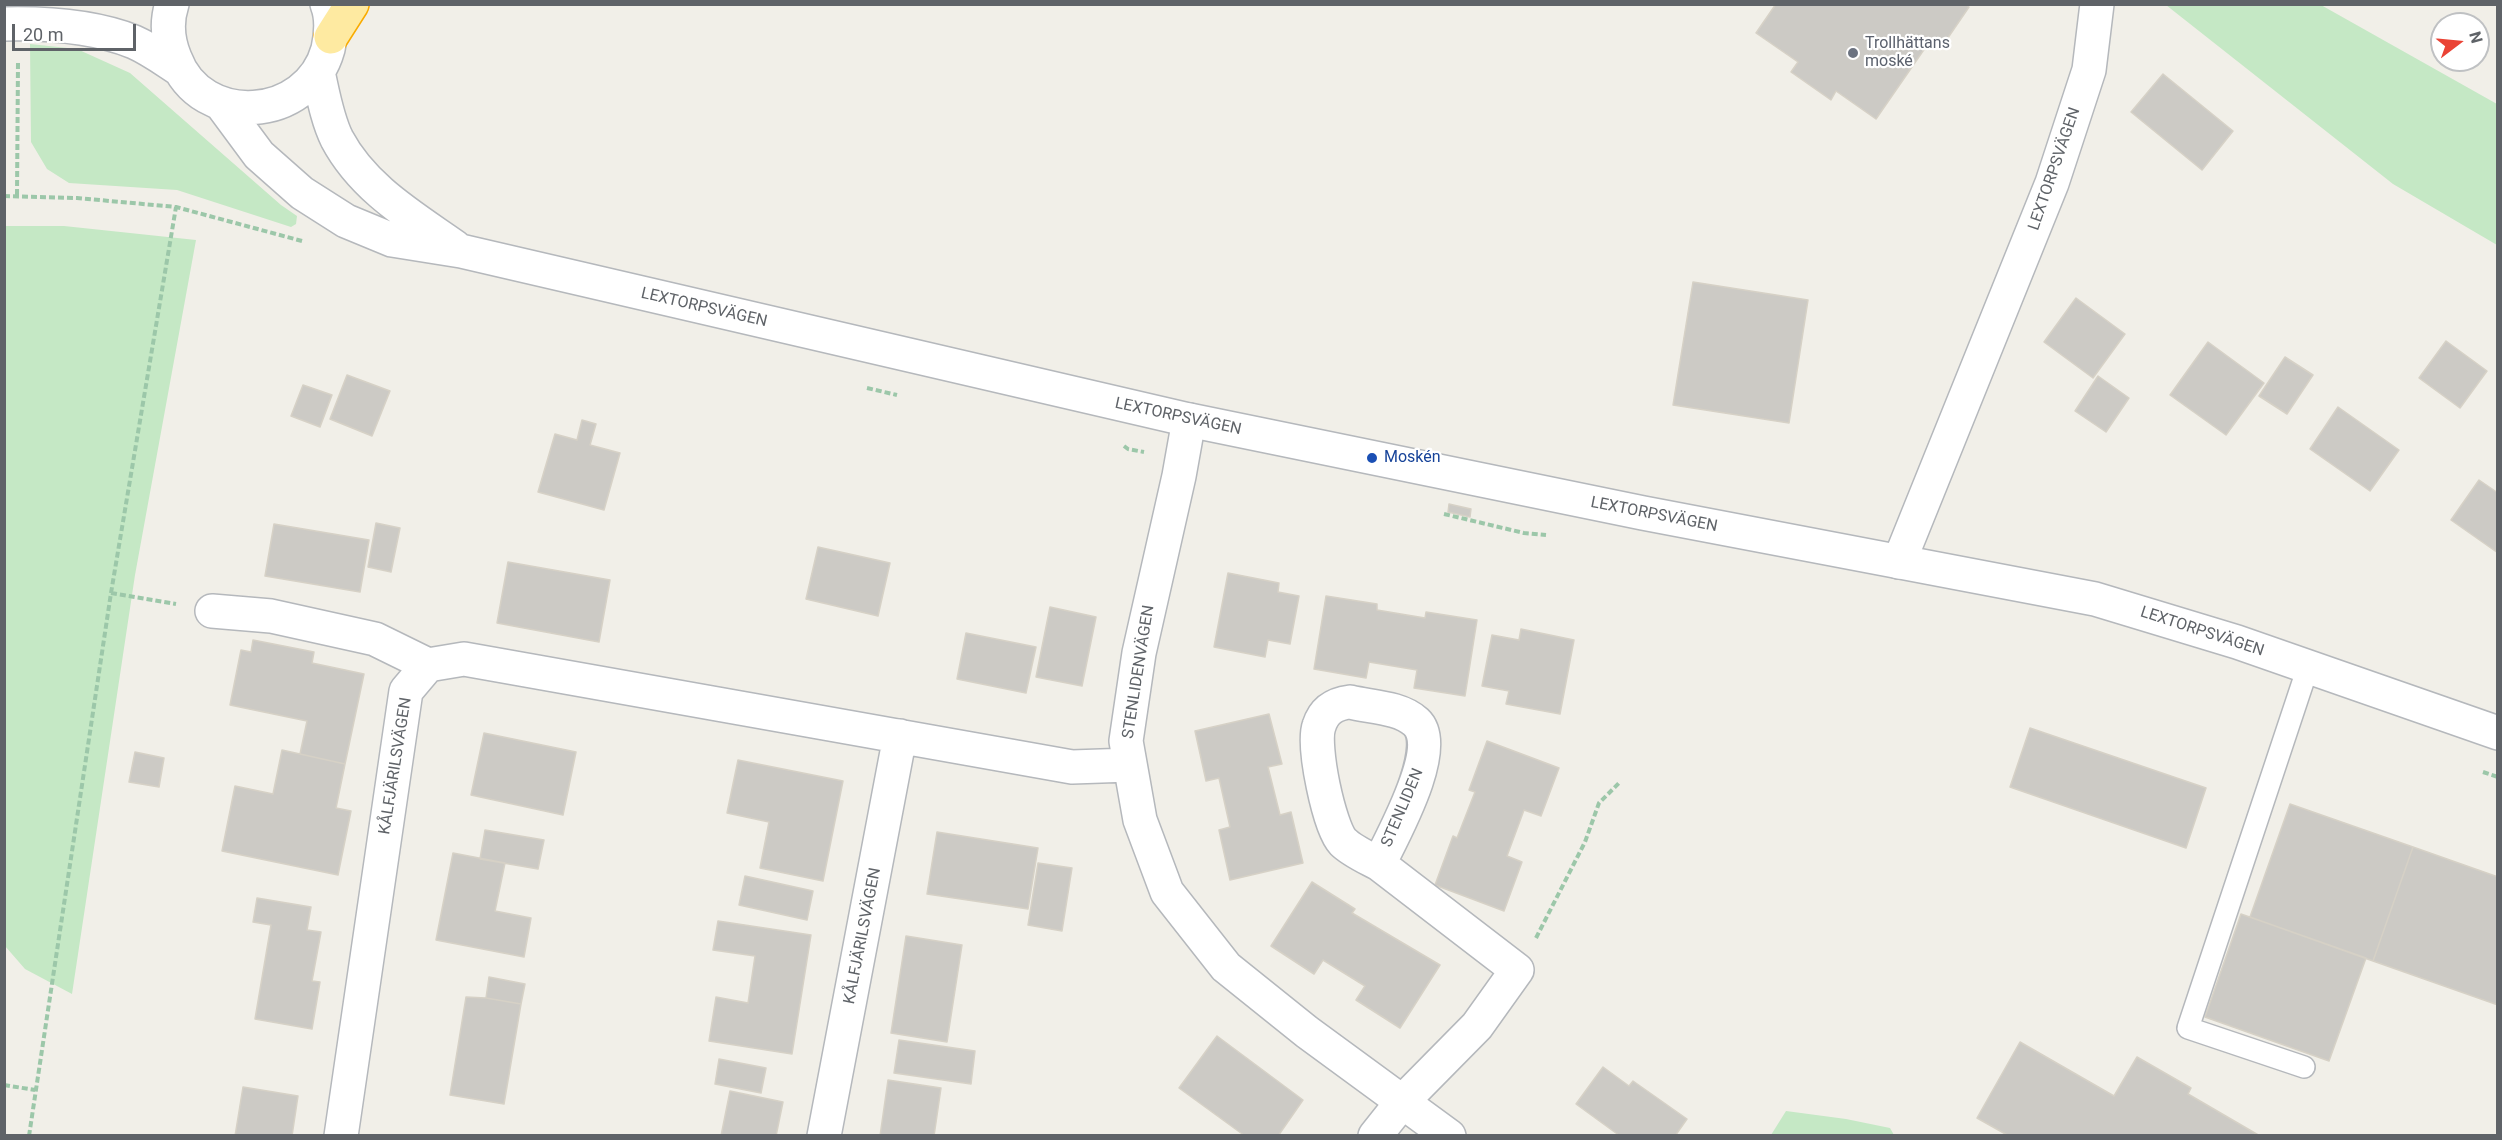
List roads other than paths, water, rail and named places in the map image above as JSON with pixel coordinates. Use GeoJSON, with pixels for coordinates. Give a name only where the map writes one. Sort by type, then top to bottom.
{"type":"FeatureCollection","features":[{"type":"Feature","properties":{"kind":"highway"},"geometry":{"type":"LineString","coordinates":[[331,37],[352,4]]}},
{"type":"Feature","properties":{"kind":"street"},"geometry":{"type":"LineString","coordinates":[[172,4],[169,14],[169,42],[179,69]]}},
{"type":"Feature","properties":{"kind":"street"},"geometry":{"type":"LineString","coordinates":[[11,24],[67,27],[106,33],[137,43],[179,69],[197,91],[222,105],[249,109],[276,105],[300,92],[318,72],[326,56],[331,37],[330,11],[327,4]]}},
{"type":"Feature","properties":{"kind":"street","name":"LEXTORPSVÄGEN"},"geometry":{"type":"LineString","coordinates":[[1899,562],[2052,183],[2089,70],[2097,4]]}},
{"type":"Feature","properties":{"kind":"street","name":"LEXTORPSVÄGEN"},"geometry":{"type":"LineString","coordinates":[[318,72],[336,137],[353,164],[377,192],[461,251]]}},
{"type":"Feature","properties":{"kind":"street","name":"LEXTORPSVÄGEN"},"geometry":{"type":"LineString","coordinates":[[222,105],[259,155],[302,193],[346,222],[392,240],[461,251],[1189,420],[1643,513],[2095,599],[2237,642],[2498,734]]}},
{"type":"Feature","properties":{"kind":"street","name":"STENLIDENVÄGEN"},"geometry":{"type":"LineString","coordinates":[[1189,420],[1179,476],[1139,653],[1126,741],[1140,820],[1167,892],[1226,967],[1307,1032],[1449,1136]]}},
{"type":"Feature","properties":{"kind":"street"},"geometry":{"type":"LineString","coordinates":[[212,611],[271,616],[375,639],[428,665],[464,659],[1072,767],[1130,765]]}},
{"type":"Feature","properties":{"kind":"street","name":"KÅLFJÄRILSVÄGEN"},"geometry":{"type":"LineString","coordinates":[[341,1136],[406,691],[428,665]]}},
{"type":"Feature","properties":{"kind":"street","name":"STENLIDEN"},"geometry":{"type":"LineString","coordinates":[[1350,702],[1404,714],[1418,724],[1424,741],[1424,757],[1406,807],[1379,864],[1344,842],[1330,814],[1316,740],[1319,725],[1329,709],[1337,704],[1350,702]]}},
{"type":"Feature","properties":{"kind":"street","name":"KÅLFJÄRILSVÄGEN"},"geometry":{"type":"LineString","coordinates":[[824,1136],[900,736]]}},
{"type":"Feature","properties":{"kind":"street"},"geometry":{"type":"LineString","coordinates":[[1375,1136],[1402,1102],[1477,1026],[1517,970],[1379,864]]}},
{"type":"Feature","properties":{"kind":"lane"},"geometry":{"type":"LineString","coordinates":[[2304,1067],[2188,1028],[2308,667]]}},
{"type":"Feature","properties":{"kind":"place","name":"Trollhättans moské"},"geometry":{"type":"Point","coordinates":[1853,53]}},
{"type":"Feature","properties":{"kind":"place","name":"Moskén"},"geometry":{"type":"Point","coordinates":[1372,458]}}]}
